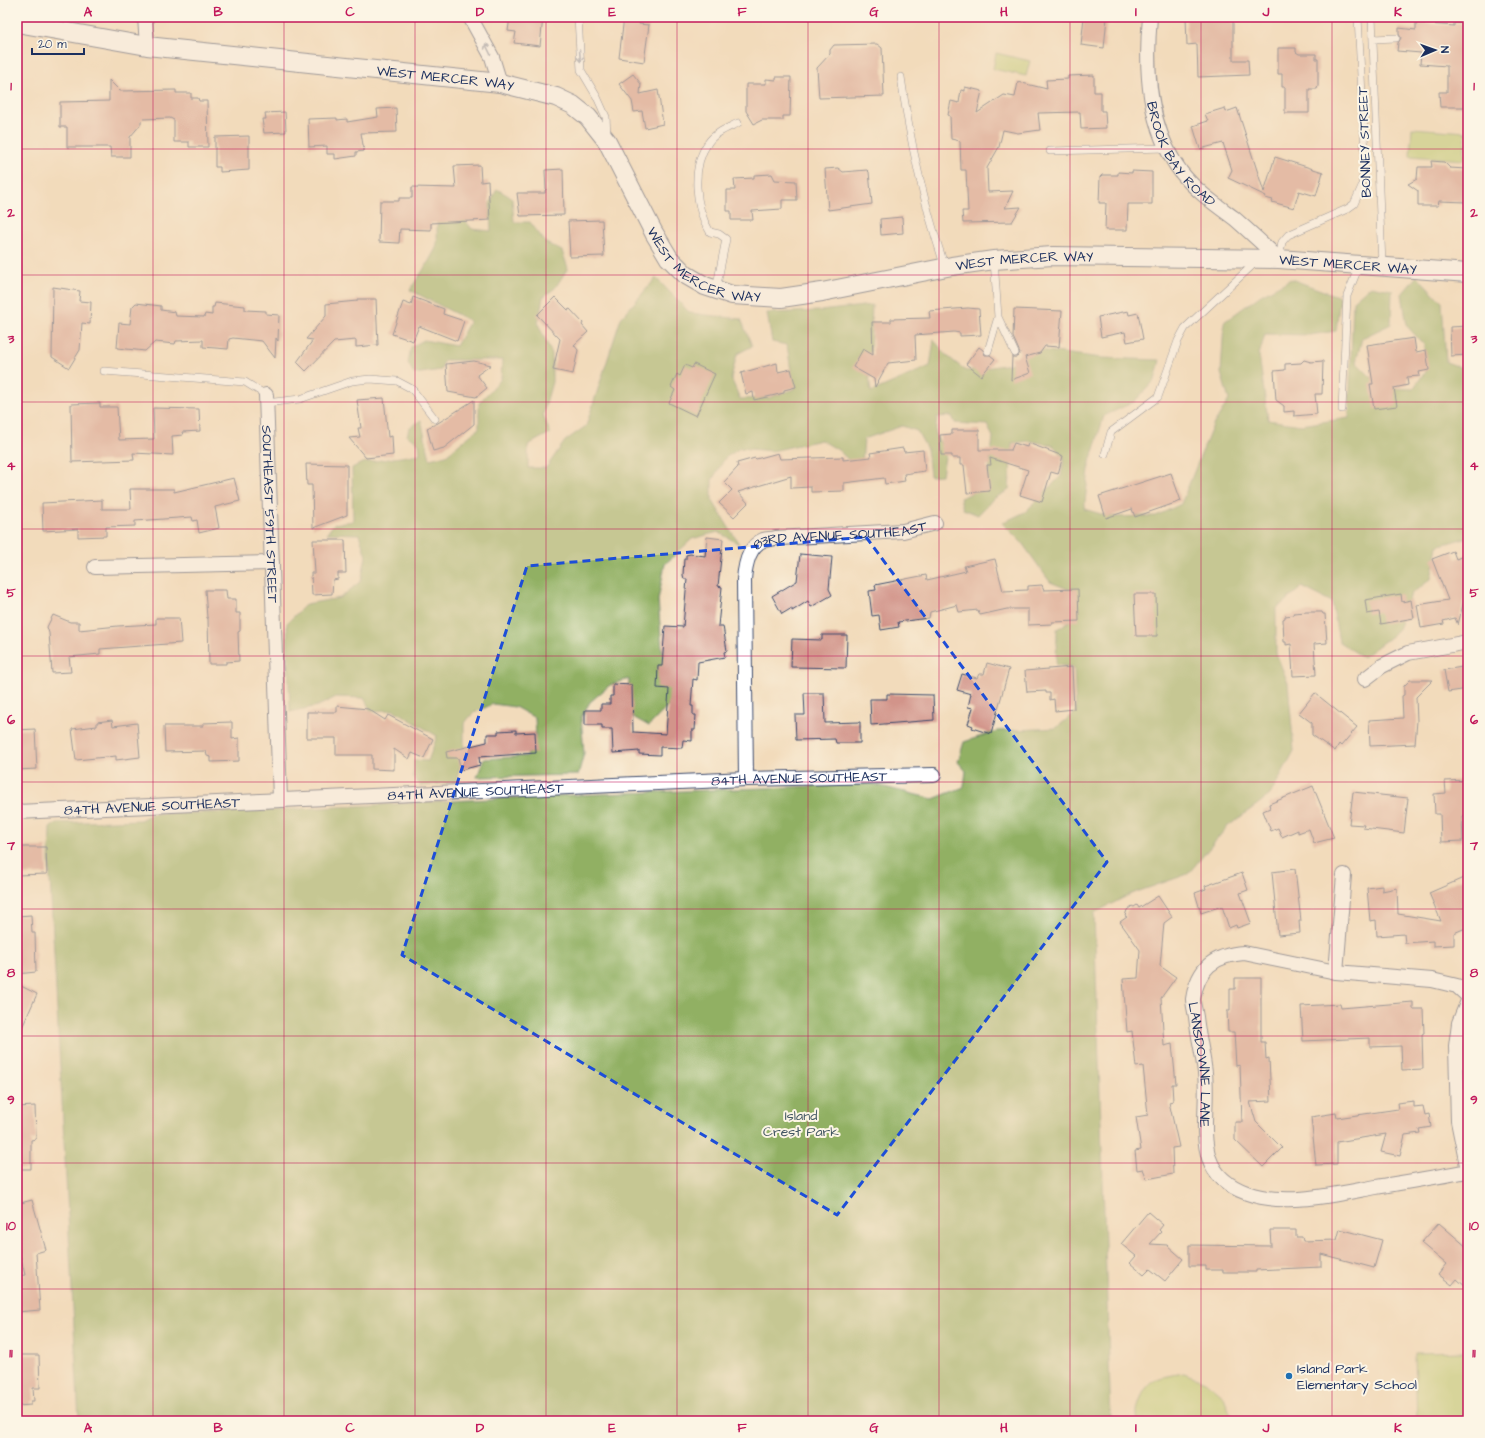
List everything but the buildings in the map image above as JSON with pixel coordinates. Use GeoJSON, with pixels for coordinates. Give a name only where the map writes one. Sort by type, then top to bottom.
{"type":"FeatureCollection","features":[{"type":"Feature","properties":{"kind":"street"},"geometry":{"type":"LineString","coordinates":[[145,17],[147,46]]}},
{"type":"Feature","properties":{"kind":"street"},"geometry":{"type":"LineString","coordinates":[[470,17],[492,57],[500,83]]}},
{"type":"Feature","properties":{"kind":"street","name":"BROOK BAY ROAD"},"geometry":{"type":"LineString","coordinates":[[1150,17],[1147,64],[1150,94],[1158,126],[1166,148],[1182,172],[1204,196],[1235,219],[1279,259]]}},
{"type":"Feature","properties":{"kind":"street","name":"WEST MERCER WAY"},"geometry":{"type":"LineString","coordinates":[[17,23],[147,46],[500,83],[556,97],[573,104],[588,117],[607,142],[654,233],[669,258],[686,275],[705,286],[732,295],[781,298],[822,292],[945,267],[994,260],[1053,256],[1261,258],[1382,265],[1468,273]]}},
{"type":"Feature","properties":{"kind":"street","name":"SOUTHEAST 59TH STREET"},"geometry":{"type":"LineString","coordinates":[[266,399],[280,799]]}},
{"type":"Feature","properties":{"kind":"street","name":"83RD AVENUE SOUTHEAST"},"geometry":{"type":"LineString","coordinates":[[746,779],[744,580],[745,564],[750,554],[762,540],[903,531],[935,523]]}},
{"type":"Feature","properties":{"kind":"street"},"geometry":{"type":"LineString","coordinates":[[95,567],[272,563]]}},
{"type":"Feature","properties":{"kind":"street"},"geometry":{"type":"LineString","coordinates":[[1365,679],[1382,666],[1408,654],[1468,642]]}},
{"type":"Feature","properties":{"kind":"street","name":"84TH AVENUE SOUTHEAST"},"geometry":{"type":"LineString","coordinates":[[17,812],[746,779],[934,775]]}},
{"type":"Feature","properties":{"kind":"street"},"geometry":{"type":"LineString","coordinates":[[1336,972],[1344,875]]}},
{"type":"Feature","properties":{"kind":"street","name":"LANSDOWNE LANE"},"geometry":{"type":"LineString","coordinates":[[1468,996],[1457,986],[1432,980],[1336,972],[1244,953],[1230,954],[1216,959],[1207,968],[1199,980],[1193,1000],[1205,1074],[1204,1134],[1207,1156],[1215,1170],[1226,1184],[1248,1194],[1273,1198],[1303,1199],[1468,1171]]}},
{"type":"Feature","properties":{"kind":"street"},"geometry":{"type":"LineString","coordinates":[[1468,1001],[1459,1023],[1456,1046],[1458,1121],[1468,1171]]}},
{"type":"Feature","properties":{"kind":"lane"},"geometry":{"type":"LineString","coordinates":[[578,17],[581,70],[598,97],[606,117],[607,142]]}},
{"type":"Feature","properties":{"kind":"lane"},"geometry":{"type":"LineString","coordinates":[[1279,259],[1282,242],[1288,234],[1347,209],[1354,204],[1362,186],[1365,154],[1358,17]]}},
{"type":"Feature","properties":{"kind":"lane","name":"BONNEY STREET"},"geometry":{"type":"LineString","coordinates":[[1372,17],[1382,265]]}},
{"type":"Feature","properties":{"kind":"lane"},"geometry":{"type":"LineString","coordinates":[[1373,39],[1396,38]]}},
{"type":"Feature","properties":{"kind":"lane"},"geometry":{"type":"LineString","coordinates":[[901,77],[909,132],[931,225],[945,267]]}},
{"type":"Feature","properties":{"kind":"lane"},"geometry":{"type":"LineString","coordinates":[[716,290],[726,239],[719,234],[710,232],[706,225],[700,201],[697,174],[701,158],[708,142],[722,130],[738,123]]}},
{"type":"Feature","properties":{"kind":"lane"},"geometry":{"type":"LineString","coordinates":[[1050,151],[1166,148]]}},
{"type":"Feature","properties":{"kind":"lane"},"geometry":{"type":"LineString","coordinates":[[1105,454],[1111,432],[1158,397],[1178,341],[1185,328],[1261,258]]}},
{"type":"Feature","properties":{"kind":"lane"},"geometry":{"type":"LineString","coordinates":[[994,260],[998,317],[1014,353]]}},
{"type":"Feature","properties":{"kind":"lane"},"geometry":{"type":"LineString","coordinates":[[1342,409],[1347,296],[1360,264]]}},
{"type":"Feature","properties":{"kind":"lane"},"geometry":{"type":"LineString","coordinates":[[988,351],[998,317]]}},
{"type":"Feature","properties":{"kind":"lane"},"geometry":{"type":"LineString","coordinates":[[104,371],[245,382],[266,399],[300,399],[352,382],[370,379],[396,381],[412,389],[435,419]]}},
{"type":"Feature","properties":{"kind":"highlighted area"},"geometry":{"type":"Polygon","coordinates":[[[866,537],[1107,862],[837,1215],[402,955],[527,566],[866,537]]]}},
{"type":"Feature","properties":{"kind":"green space"},"geometry":{"type":"Polygon","coordinates":[[[996,53],[1030,61],[1026,76],[993,69],[996,53]]]}},
{"type":"Feature","properties":{"kind":"green space"},"geometry":{"type":"Polygon","coordinates":[[[1412,128],[1466,132],[1464,160],[1410,156],[1412,128]]]}},
{"type":"Feature","properties":{"kind":"green space","name":"Island Crest Park"},"geometry":{"type":"Polygon","coordinates":[[[497,189],[512,198],[514,222],[530,222],[546,243],[562,251],[568,268],[555,288],[543,297],[538,324],[552,354],[552,382],[543,414],[550,433],[528,445],[528,468],[546,468],[565,441],[586,426],[621,318],[656,278],[690,313],[741,319],[752,346],[737,354],[731,378],[740,399],[769,398],[794,389],[787,345],[772,342],[767,313],[820,311],[872,305],[869,376],[871,392],[930,366],[934,340],[946,355],[966,371],[1010,364],[1031,349],[1102,358],[1160,360],[1155,380],[1134,402],[1104,416],[1090,462],[1084,509],[1111,517],[1156,516],[1181,504],[1213,425],[1229,400],[1221,373],[1224,322],[1261,295],[1291,279],[1340,297],[1336,331],[1310,335],[1265,334],[1259,355],[1268,420],[1301,425],[1349,418],[1353,301],[1370,286],[1392,290],[1391,324],[1362,338],[1356,362],[1382,388],[1413,389],[1425,372],[1424,345],[1407,326],[1402,294],[1417,276],[1442,302],[1446,362],[1468,370],[1468,537],[1437,546],[1431,579],[1411,594],[1397,632],[1363,657],[1339,642],[1332,602],[1302,587],[1276,609],[1276,653],[1288,683],[1294,751],[1270,795],[1227,827],[1188,874],[1131,894],[1094,913],[1111,1421],[79,1421],[49,860],[50,828],[56,823],[140,820],[152,814],[241,812],[548,796],[872,784],[933,799],[964,787],[966,771],[958,762],[964,742],[997,731],[1056,728],[1076,712],[1074,667],[1056,665],[1057,629],[1073,619],[1073,591],[1050,582],[1022,543],[1002,523],[1025,512],[1061,476],[1064,458],[1054,446],[1031,441],[1012,443],[1009,490],[993,499],[978,515],[963,509],[960,498],[970,494],[989,472],[993,437],[987,425],[955,423],[952,416],[937,417],[935,435],[946,451],[942,475],[930,476],[927,449],[917,431],[902,426],[864,439],[862,464],[852,463],[838,450],[821,440],[772,451],[740,448],[725,458],[712,480],[712,500],[739,544],[718,532],[692,539],[665,564],[658,600],[662,650],[686,703],[670,704],[649,726],[633,717],[628,703],[629,679],[610,685],[590,702],[581,717],[584,753],[578,775],[477,777],[484,759],[527,756],[536,736],[535,718],[515,707],[493,704],[473,713],[464,724],[464,751],[456,782],[421,786],[413,777],[414,760],[428,761],[437,736],[394,710],[371,711],[364,698],[336,697],[318,706],[290,712],[287,623],[306,604],[340,598],[361,581],[366,556],[359,534],[327,533],[334,524],[353,521],[352,468],[362,463],[420,454],[419,443],[407,436],[409,428],[421,420],[430,459],[446,455],[479,428],[479,403],[501,379],[502,360],[444,360],[441,370],[414,374],[408,363],[411,347],[424,340],[456,346],[470,321],[410,290],[437,245],[437,226],[440,214],[444,208],[451,203],[472,229],[491,231],[490,204],[497,189]]]}},
{"type":"Feature","properties":{"kind":"green space"},"geometry":{"type":"Polygon","coordinates":[[[1468,1352],[1468,1421],[1417,1421],[1415,1353],[1468,1352]]]}},
{"type":"Feature","properties":{"kind":"green space"},"geometry":{"type":"Polygon","coordinates":[[[1184,1373],[1205,1381],[1224,1397],[1233,1421],[1138,1421],[1138,1406],[1147,1387],[1152,1382],[1162,1377],[1184,1373]]]}},
{"type":"Feature","properties":{"kind":"place","name":"Island Park Elementary School"},"geometry":{"type":"Point","coordinates":[1289,1376]}}]}
